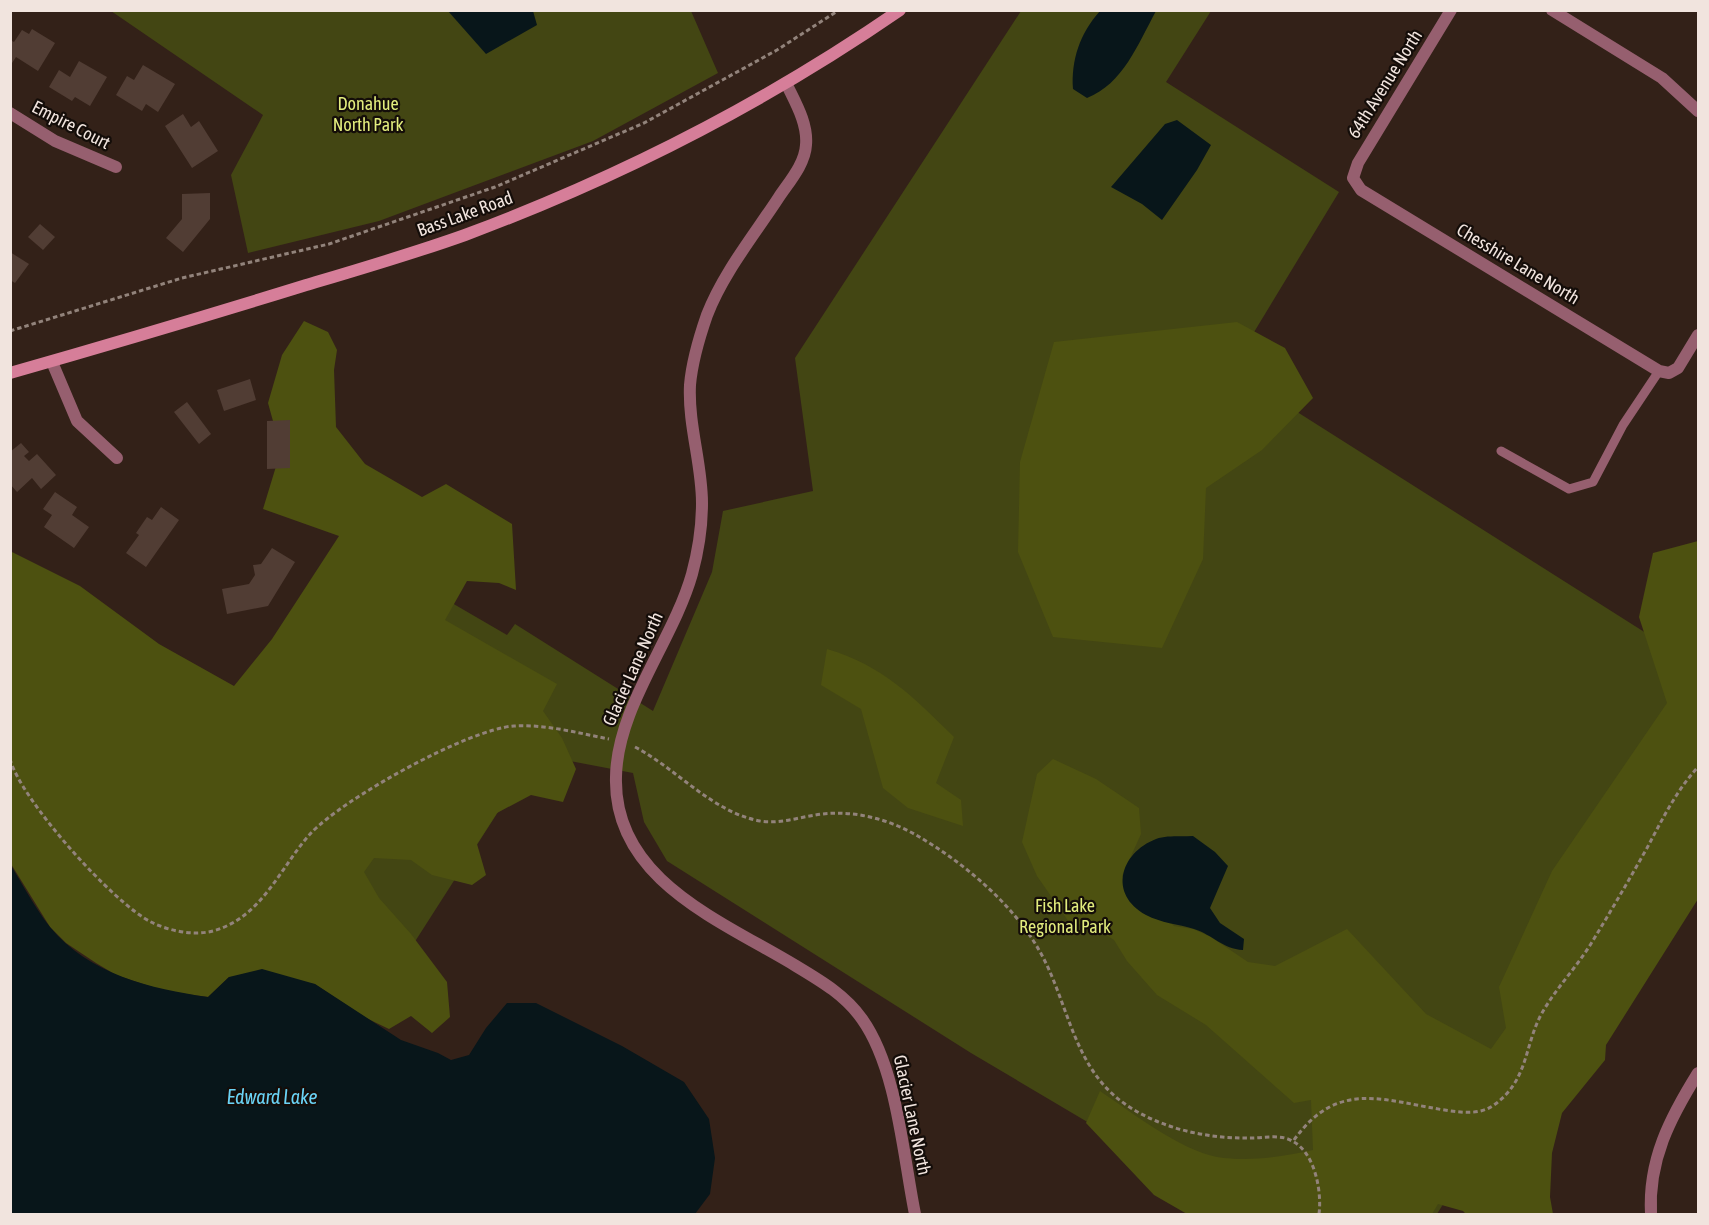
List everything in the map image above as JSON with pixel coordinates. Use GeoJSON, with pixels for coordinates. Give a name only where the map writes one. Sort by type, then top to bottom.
{"type":"FeatureCollection","features":[{"type":"Feature","properties":{"kind":"main road","name":"Bass Lake Road"},"geometry":{"type":"LineString","coordinates":[[11,372],[52,362],[464,235],[602,179],[669,147],[786,83],[900,10]]}},
{"type":"Feature","properties":{"kind":"street","name":"64th Avenue North"},"geometry":{"type":"LineString","coordinates":[[1353,178],[1358,163],[1451,10]]}},
{"type":"Feature","properties":{"kind":"street"},"geometry":{"type":"LineString","coordinates":[[1552,10],[1662,78],[1698,111]]}},
{"type":"Feature","properties":{"kind":"street","name":"Glacier Lane North"},"geometry":{"type":"LineString","coordinates":[[786,83],[805,129],[805,155],[727,278],[709,311],[696,347],[690,387],[702,502],[699,539],[692,575],[679,609],[631,713],[621,742],[615,778],[617,800],[633,845],[653,874],[675,893],[822,982],[846,1000],[862,1019],[877,1044],[888,1077],[915,1215]]}},
{"type":"Feature","properties":{"kind":"street","name":"Empire Court"},"geometry":{"type":"LineString","coordinates":[[10,113],[55,141],[116,167]]}},
{"type":"Feature","properties":{"kind":"street","name":"Chesshire Lane North"},"geometry":{"type":"LineString","coordinates":[[1353,178],[1361,190],[1664,372]]}},
{"type":"Feature","properties":{"kind":"street"},"geometry":{"type":"LineString","coordinates":[[1664,372],[1678,368],[1698,335]]}},
{"type":"Feature","properties":{"kind":"street"},"geometry":{"type":"LineString","coordinates":[[52,362],[78,421],[117,458]]}},
{"type":"Feature","properties":{"kind":"street"},"geometry":{"type":"LineString","coordinates":[[1651,1215],[1654,1162],[1679,1104],[1698,1073]]}},
{"type":"Feature","properties":{"kind":"lane"},"geometry":{"type":"LineString","coordinates":[[1502,451],[1569,489],[1593,482],[1623,425],[1664,372]]}},
{"type":"Feature","properties":{"kind":"path"},"geometry":{"type":"LineString","coordinates":[[10,331],[182,278],[329,244],[484,192],[653,118],[777,50],[839,10]]}},
{"type":"Feature","properties":{"kind":"path"},"geometry":{"type":"LineString","coordinates":[[10,759],[16,774],[38,806],[104,884],[149,921],[164,928],[188,932],[213,931],[239,918],[267,894],[312,833],[327,820],[370,790],[470,736],[501,728],[529,726],[610,739]]}},
{"type":"Feature","properties":{"kind":"path"},"geometry":{"type":"LineString","coordinates":[[632,745],[715,802],[738,814],[761,821],[777,822],[828,813],[856,815],[893,824],[933,845],[981,882],[1028,934],[1056,987],[1078,1045],[1095,1075],[1117,1097],[1140,1113],[1175,1128],[1219,1137],[1279,1138],[1294,1141],[1306,1153],[1313,1168],[1320,1195],[1319,1215]]}},
{"type":"Feature","properties":{"kind":"path"},"geometry":{"type":"LineString","coordinates":[[1294,1141],[1309,1120],[1320,1111],[1346,1100],[1369,1098],[1469,1113],[1495,1104],[1515,1083],[1524,1069],[1541,1015],[1584,955],[1672,802],[1698,767]]}},
{"type":"Feature","properties":{"kind":"green space","name":"Donahue North Park"},"geometry":{"type":"Polygon","coordinates":[[[111,11],[691,11],[718,73],[593,141],[379,221],[248,253],[231,175],[263,115],[111,11]]]}},
{"type":"Feature","properties":{"kind":"green space","name":"Fish Lake Regional Park"},"geometry":{"type":"Polygon","coordinates":[[[1021,11],[1211,11],[1166,82],[1339,192],[1231,370],[1698,666],[1463,1172],[1437,1214],[1243,1214],[971,1053],[667,861],[644,822],[633,773],[549,757],[514,787],[366,1018],[315,984],[11,864],[10,568],[243,708],[347,542],[507,635],[515,624],[653,711],[712,572],[723,511],[813,491],[795,358],[1021,11]]]}},
{"type":"Feature","properties":{"kind":"shaded area"},"geometry":{"type":"Polygon","coordinates":[[[304,321],[328,332],[337,350],[334,370],[336,427],[365,464],[422,497],[446,484],[512,524],[516,590],[499,583],[467,581],[445,620],[557,684],[543,711],[562,738],[576,769],[563,802],[531,795],[497,813],[477,844],[486,875],[472,885],[432,875],[411,860],[374,858],[364,872],[379,898],[411,934],[447,982],[450,1017],[432,1033],[411,1016],[389,1029],[366,1018],[315,984],[229,977],[208,997],[164,991],[116,975],[66,943],[50,927],[11,864],[10,551],[80,586],[159,644],[234,686],[272,639],[339,536],[263,509],[281,450],[268,403],[282,355],[304,321]]]}},
{"type":"Feature","properties":{"kind":"shaded area"},"geometry":{"type":"Polygon","coordinates":[[[1237,322],[1285,348],[1313,398],[1262,450],[1206,488],[1203,559],[1162,648],[1053,637],[1018,552],[1020,462],[1054,342],[1237,322]]]}},
{"type":"Feature","properties":{"kind":"shaded area"},"geometry":{"type":"Polygon","coordinates":[[[1698,541],[1698,899],[1606,1045],[1605,1060],[1562,1113],[1552,1153],[1550,1197],[1553,1214],[1466,1214],[1463,1211],[1438,1204],[1432,1214],[1187,1214],[1154,1195],[1086,1123],[1100,1091],[1187,1147],[1217,1157],[1241,1159],[1277,1157],[1313,1150],[1311,1100],[1294,1103],[1206,1025],[1157,995],[1127,961],[1114,940],[1089,924],[1071,925],[1037,876],[1022,842],[1037,774],[1053,759],[1096,779],[1139,808],[1141,834],[1122,876],[1174,926],[1193,929],[1211,937],[1248,962],[1275,966],[1347,929],[1426,1014],[1491,1049],[1506,1028],[1499,987],[1552,871],[1667,703],[1639,617],[1653,553],[1698,541]]]}},
{"type":"Feature","properties":{"kind":"shaded area"},"geometry":{"type":"Polygon","coordinates":[[[827,649],[865,664],[897,684],[954,737],[936,783],[961,800],[963,826],[908,808],[883,788],[861,709],[821,685],[827,649]]]}},
{"type":"Feature","properties":{"kind":"water"},"geometry":{"type":"Polygon","coordinates":[[[448,11],[533,11],[537,25],[486,54],[448,11]]]}},
{"type":"Feature","properties":{"kind":"water"},"geometry":{"type":"Polygon","coordinates":[[[1100,11],[1156,11],[1120,73],[1100,92],[1087,98],[1073,89],[1075,57],[1087,28],[1100,11]]]}},
{"type":"Feature","properties":{"kind":"water"},"geometry":{"type":"Polygon","coordinates":[[[1177,120],[1211,145],[1197,170],[1162,220],[1142,204],[1111,187],[1165,124],[1177,120]]]}},
{"type":"Feature","properties":{"kind":"water"},"geometry":{"type":"Polygon","coordinates":[[[1193,836],[1215,852],[1228,866],[1210,908],[1220,923],[1244,939],[1243,950],[1230,947],[1194,929],[1152,918],[1134,906],[1126,896],[1123,874],[1134,854],[1144,845],[1160,838],[1193,836]]]}},
{"type":"Feature","properties":{"kind":"water","name":"Edward Lake"},"geometry":{"type":"Polygon","coordinates":[[[10,864],[45,920],[66,943],[83,957],[102,968],[143,984],[208,997],[229,977],[262,969],[315,984],[401,1040],[451,1060],[469,1055],[486,1028],[507,1003],[536,1003],[622,1046],[684,1082],[709,1119],[715,1158],[710,1194],[695,1214],[11,1214],[10,864]]]}},
{"type":"Feature","properties":{"kind":"building"},"geometry":{"type":"Polygon","coordinates":[[[32,29],[55,43],[38,71],[16,57],[10,66],[10,40],[14,42],[22,30],[29,34],[32,29]]]}},
{"type":"Feature","properties":{"kind":"building"},"geometry":{"type":"Polygon","coordinates":[[[79,61],[107,77],[90,106],[75,97],[72,101],[49,87],[59,70],[70,77],[79,61]]]}},
{"type":"Feature","properties":{"kind":"building"},"geometry":{"type":"Polygon","coordinates":[[[143,65],[175,84],[158,112],[146,104],[142,111],[116,95],[127,76],[134,80],[143,65]]]}},
{"type":"Feature","properties":{"kind":"building"},"geometry":{"type":"Polygon","coordinates":[[[183,114],[191,127],[199,121],[218,151],[192,168],[165,126],[183,114]]]}},
{"type":"Feature","properties":{"kind":"building"},"geometry":{"type":"Polygon","coordinates":[[[210,193],[210,219],[183,252],[166,238],[182,219],[182,194],[210,193]]]}},
{"type":"Feature","properties":{"kind":"building"},"geometry":{"type":"Polygon","coordinates":[[[40,224],[55,237],[43,250],[28,237],[40,224]]]}},
{"type":"Feature","properties":{"kind":"building"},"geometry":{"type":"Polygon","coordinates":[[[10,252],[29,264],[15,283],[10,280],[10,252]]]}},
{"type":"Feature","properties":{"kind":"building"},"geometry":{"type":"Polygon","coordinates":[[[250,379],[256,400],[224,411],[217,390],[250,379]]]}},
{"type":"Feature","properties":{"kind":"building"},"geometry":{"type":"Polygon","coordinates":[[[187,402],[211,434],[199,444],[174,412],[187,402]]]}},
{"type":"Feature","properties":{"kind":"building"},"geometry":{"type":"Polygon","coordinates":[[[290,420],[290,468],[267,469],[267,421],[290,420]]]}},
{"type":"Feature","properties":{"kind":"building"},"geometry":{"type":"Polygon","coordinates":[[[21,443],[29,452],[24,456],[29,461],[37,454],[56,475],[41,489],[32,478],[17,492],[10,484],[10,452],[21,443]]]}},
{"type":"Feature","properties":{"kind":"building"},"geometry":{"type":"Polygon","coordinates":[[[55,492],[77,507],[72,515],[89,527],[74,548],[44,527],[52,515],[43,509],[55,492]]]}},
{"type":"Feature","properties":{"kind":"building"},"geometry":{"type":"Polygon","coordinates":[[[161,507],[179,520],[146,567],[126,553],[139,535],[136,533],[147,517],[152,520],[161,507]]]}},
{"type":"Feature","properties":{"kind":"building"},"geometry":{"type":"Polygon","coordinates":[[[272,548],[295,562],[268,606],[227,614],[222,589],[249,584],[255,575],[253,565],[261,564],[272,548]]]}}]}
